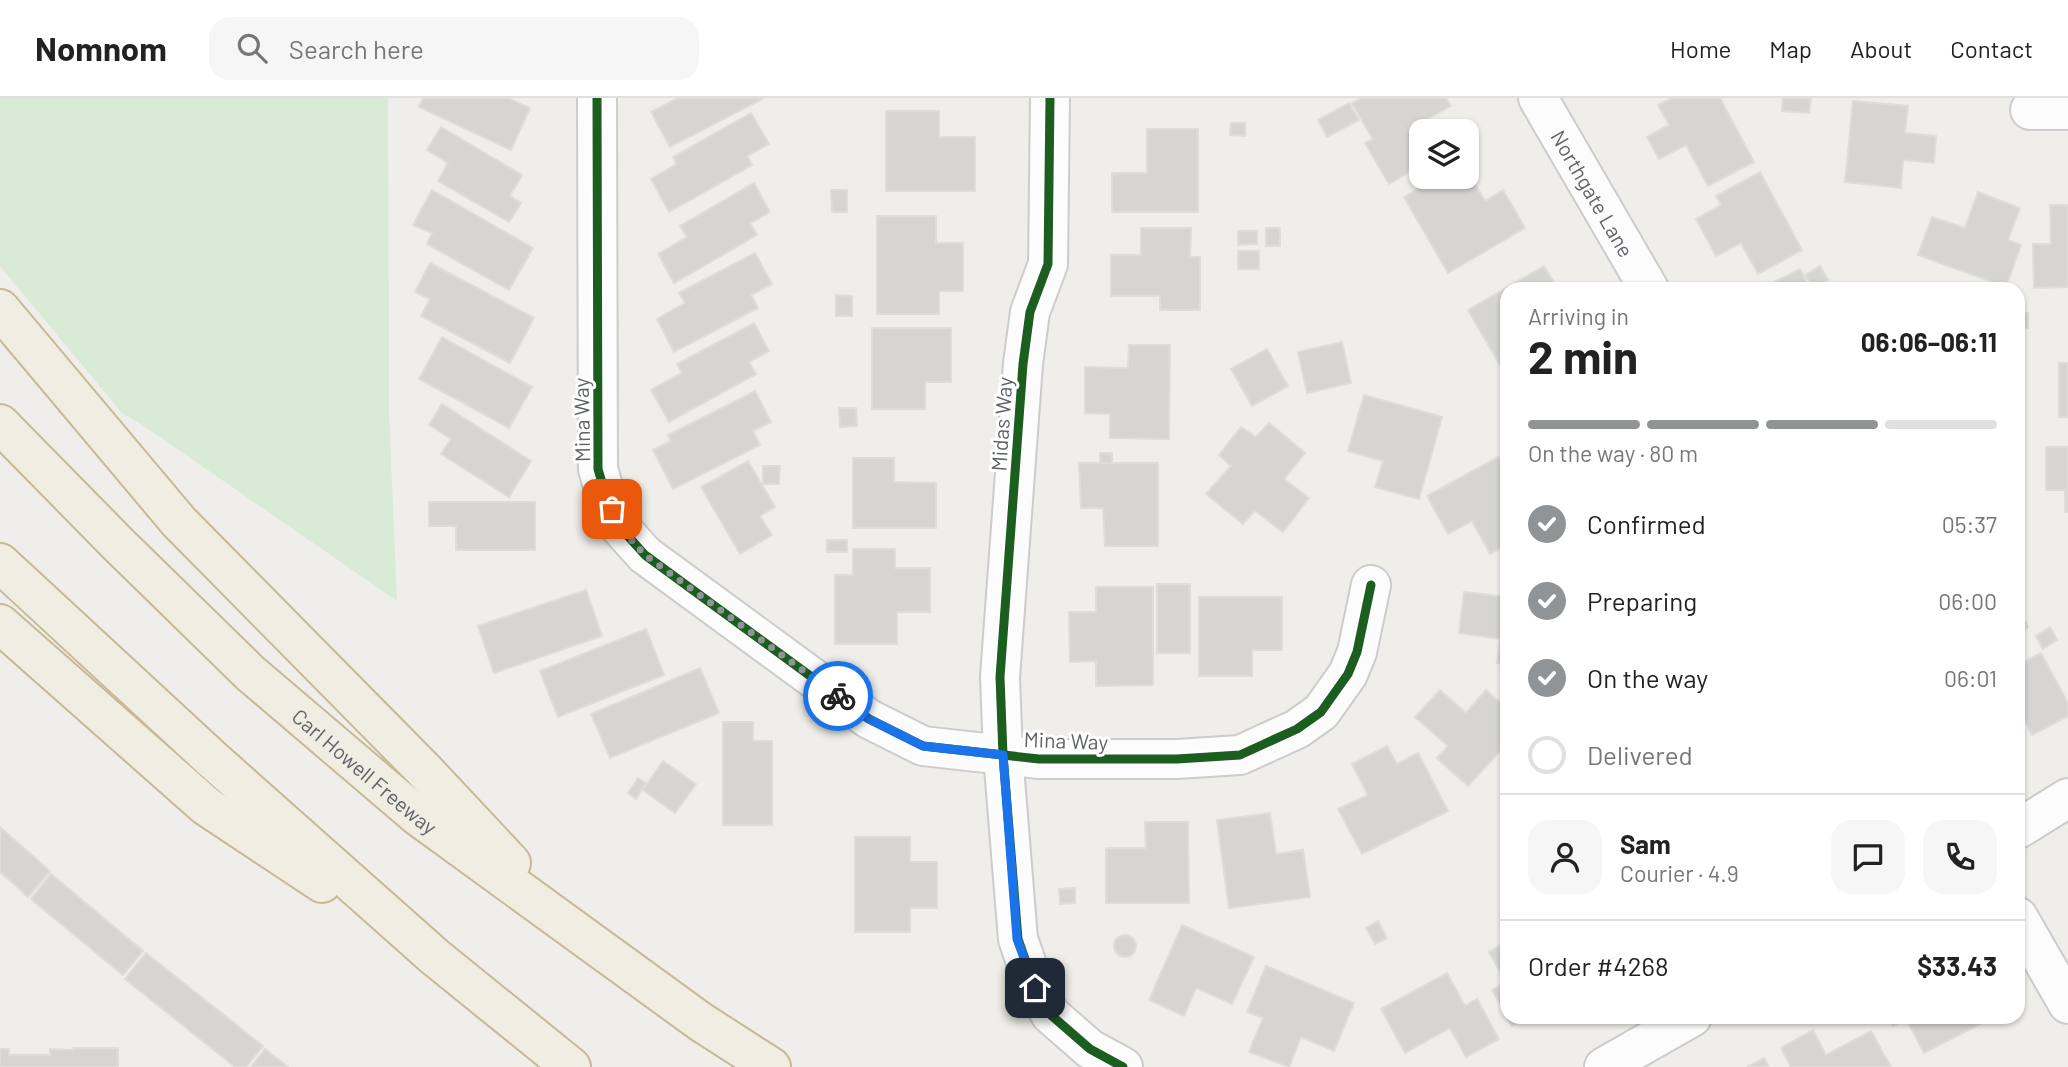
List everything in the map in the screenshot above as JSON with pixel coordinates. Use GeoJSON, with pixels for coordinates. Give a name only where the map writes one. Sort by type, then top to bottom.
{"type":"FeatureCollection","features":[{"type":"Feature","properties":{"kind":"highway"},"geometry":{"type":"LineString","coordinates":[[0,309],[179,522],[424,770],[572,929]]}},
{"type":"Feature","properties":{"kind":"highway","name":"Carl Howell Freeway"},"geometry":{"type":"LineString","coordinates":[[0,424],[250,673],[419,817],[701,1022],[771,1067]]}},
{"type":"Feature","properties":{"kind":"highway"},"geometry":{"type":"LineString","coordinates":[[0,563],[212,759],[435,957],[570,1067]]}},
{"type":"Feature","properties":{"kind":"highway"},"geometry":{"type":"LineString","coordinates":[[0,624],[206,806],[435,957]]}},
{"type":"Feature","properties":{"kind":"street","name":"Mina Way"},"geometry":{"type":"LineString","coordinates":[[597,98],[598,469],[618,525],[645,555],[869,719],[923,746],[1039,759],[1177,759],[1240,755],[1297,729],[1321,712],[1348,674],[1357,652],[1371,585]]}},
{"type":"Feature","properties":{"kind":"street","name":"Midas Way"},"geometry":{"type":"LineString","coordinates":[[1049,98],[1048,264],[1030,312],[1023,364],[1000,677],[1017,939],[1035,988],[1051,1015],[1090,1049],[1123,1067]]}},
{"type":"Feature","properties":{"kind":"street","name":"Northgate Lane"},"geometry":{"type":"LineString","coordinates":[[1538,98],[1645,282]]}},
{"type":"Feature","properties":{"kind":"street"},"geometry":{"type":"LineString","coordinates":[[2030,110],[2068,110]]}},
{"type":"Feature","properties":{"kind":"street"},"geometry":{"type":"LineString","coordinates":[[2025,825],[2068,798]]}},
{"type":"Feature","properties":{"kind":"street"},"geometry":{"type":"LineString","coordinates":[[2025,929],[2068,1003]]}},
{"type":"Feature","properties":{"kind":"street"},"geometry":{"type":"LineString","coordinates":[[1604,1067],[1680,1024]]}},
{"type":"Feature","properties":{"kind":"green space"},"geometry":{"type":"Polygon","coordinates":[[[0,98],[388,98],[389,413],[397,601],[122,413],[0,266],[0,98]]]}},
{"type":"Feature","properties":{"kind":"building"},"geometry":{"type":"Polygon","coordinates":[[[423,98],[508,98],[530,108],[511,150],[419,107],[423,98]]]}},
{"type":"Feature","properties":{"kind":"building"},"geometry":{"type":"Polygon","coordinates":[[[678,98],[764,98],[670,147],[651,112],[678,98]]]}},
{"type":"Feature","properties":{"kind":"building"},"geometry":{"type":"Polygon","coordinates":[[[1362,98],[1446,98],[1451,106],[1428,119],[1409,119],[1409,172],[1389,184],[1365,143],[1373,139],[1352,103],[1362,98]]]}},
{"type":"Feature","properties":{"kind":"building"},"geometry":{"type":"Polygon","coordinates":[[[1672,98],[1720,98],[1754,162],[1708,186],[1686,145],[1659,159],[1647,137],[1669,125],[1658,105],[1672,98]]]}},
{"type":"Feature","properties":{"kind":"building"},"geometry":{"type":"Polygon","coordinates":[[[1783,98],[1811,98],[1809,113],[1782,111],[1783,98]]]}},
{"type":"Feature","properties":{"kind":"building"},"geometry":{"type":"Polygon","coordinates":[[[1853,101],[1908,106],[1905,133],[1936,136],[1934,163],[1903,160],[1901,188],[1845,182],[1853,101]]]}},
{"type":"Feature","properties":{"kind":"building"},"geometry":{"type":"Polygon","coordinates":[[[1349,103],[1359,120],[1327,137],[1318,120],[1349,103]]]}},
{"type":"Feature","properties":{"kind":"building"},"geometry":{"type":"Polygon","coordinates":[[[886,111],[939,111],[939,137],[975,137],[975,191],[886,191],[886,111]]]}},
{"type":"Feature","properties":{"kind":"building"},"geometry":{"type":"Polygon","coordinates":[[[751,113],[769,144],[747,156],[752,165],[669,212],[651,179],[677,164],[673,157],[751,113]]]}},
{"type":"Feature","properties":{"kind":"building"},"geometry":{"type":"Polygon","coordinates":[[[1231,123],[1245,123],[1245,136],[1230,135],[1231,123]]]}},
{"type":"Feature","properties":{"kind":"building"},"geometry":{"type":"Polygon","coordinates":[[[441,127],[522,175],[510,196],[521,203],[509,222],[438,181],[448,163],[427,150],[441,127]]]}},
{"type":"Feature","properties":{"kind":"building"},"geometry":{"type":"Polygon","coordinates":[[[1147,129],[1198,129],[1198,212],[1112,212],[1112,173],[1147,173],[1147,129]]]}},
{"type":"Feature","properties":{"kind":"building"},"geometry":{"type":"Polygon","coordinates":[[[1760,172],[1802,250],[1758,274],[1741,243],[1716,256],[1696,219],[1721,205],[1716,196],[1760,172]]]}},
{"type":"Feature","properties":{"kind":"building"},"geometry":{"type":"Polygon","coordinates":[[[754,183],[770,212],[750,223],[757,235],[674,283],[658,254],[687,237],[680,226],[754,183]]]}},
{"type":"Feature","properties":{"kind":"building"},"geometry":{"type":"Polygon","coordinates":[[[1418,189],[1478,189],[1485,201],[1503,190],[1525,228],[1448,273],[1404,197],[1418,189]]]}},
{"type":"Feature","properties":{"kind":"building"},"geometry":{"type":"Polygon","coordinates":[[[432,190],[533,248],[509,290],[427,244],[432,233],[413,225],[432,190]]]}},
{"type":"Feature","properties":{"kind":"building"},"geometry":{"type":"Polygon","coordinates":[[[831,190],[847,190],[847,212],[832,212],[831,190]]]}},
{"type":"Feature","properties":{"kind":"building"},"geometry":{"type":"Polygon","coordinates":[[[1978,192],[2020,208],[2008,240],[2021,245],[2008,282],[1992,282],[1918,255],[1932,217],[1965,228],[1978,192]]]}},
{"type":"Feature","properties":{"kind":"building"},"geometry":{"type":"Polygon","coordinates":[[[2050,205],[2068,205],[2068,287],[2034,288],[2033,244],[2051,244],[2050,205]]]}},
{"type":"Feature","properties":{"kind":"building"},"geometry":{"type":"Polygon","coordinates":[[[877,216],[936,216],[936,243],[963,243],[963,291],[939,291],[939,314],[877,314],[877,216]]]}},
{"type":"Feature","properties":{"kind":"building"},"geometry":{"type":"Polygon","coordinates":[[[1141,228],[1191,228],[1190,257],[1200,257],[1200,310],[1160,310],[1160,296],[1111,296],[1111,255],[1141,255],[1141,228]]]}},
{"type":"Feature","properties":{"kind":"building"},"geometry":{"type":"Polygon","coordinates":[[[1266,228],[1280,228],[1280,246],[1266,246],[1266,228]]]}},
{"type":"Feature","properties":{"kind":"building"},"geometry":{"type":"Polygon","coordinates":[[[1238,231],[1257,231],[1257,244],[1238,245],[1238,231]]]}},
{"type":"Feature","properties":{"kind":"building"},"geometry":{"type":"Polygon","coordinates":[[[1238,251],[1259,251],[1259,269],[1238,269],[1238,251]]]}},
{"type":"Feature","properties":{"kind":"building"},"geometry":{"type":"Polygon","coordinates":[[[755,253],[772,284],[751,295],[758,308],[674,352],[657,319],[685,303],[679,293],[755,253]]]}},
{"type":"Feature","properties":{"kind":"building"},"geometry":{"type":"Polygon","coordinates":[[[430,263],[534,318],[510,363],[421,316],[430,299],[415,292],[430,263]]]}},
{"type":"Feature","properties":{"kind":"building"},"geometry":{"type":"Polygon","coordinates":[[[1544,266],[1554,282],[1516,282],[1544,266]]]}},
{"type":"Feature","properties":{"kind":"building"},"geometry":{"type":"Polygon","coordinates":[[[1820,266],[1828,280],[1810,282],[1805,275],[1820,266]]]}},
{"type":"Feature","properties":{"kind":"building"},"geometry":{"type":"Polygon","coordinates":[[[1800,269],[1806,282],[1774,282],[1800,269]]]}},
{"type":"Feature","properties":{"kind":"building"},"geometry":{"type":"Polygon","coordinates":[[[1500,291],[1500,365],[1468,310],[1500,291]]]}},
{"type":"Feature","properties":{"kind":"building"},"geometry":{"type":"Polygon","coordinates":[[[836,295],[852,296],[852,316],[836,316],[836,295]]]}},
{"type":"Feature","properties":{"kind":"building"},"geometry":{"type":"Polygon","coordinates":[[[2025,313],[2028,313],[2028,328],[2025,328],[2025,313]]]}},
{"type":"Feature","properties":{"kind":"building"},"geometry":{"type":"Polygon","coordinates":[[[754,323],[769,351],[749,362],[756,374],[669,422],[651,390],[682,373],[677,364],[754,323]]]}},
{"type":"Feature","properties":{"kind":"building"},"geometry":{"type":"Polygon","coordinates":[[[872,328],[951,328],[951,382],[925,382],[925,409],[872,409],[872,328]]]}},
{"type":"Feature","properties":{"kind":"building"},"geometry":{"type":"Polygon","coordinates":[[[442,337],[532,387],[509,428],[419,379],[442,337]]]}},
{"type":"Feature","properties":{"kind":"building"},"geometry":{"type":"Polygon","coordinates":[[[1342,342],[1351,383],[1307,393],[1298,352],[1342,342]]]}},
{"type":"Feature","properties":{"kind":"building"},"geometry":{"type":"Polygon","coordinates":[[[1129,345],[1170,345],[1169,439],[1110,438],[1110,414],[1085,413],[1085,367],[1128,368],[1129,345]]]}},
{"type":"Feature","properties":{"kind":"building"},"geometry":{"type":"Polygon","coordinates":[[[1267,349],[1288,386],[1252,406],[1231,369],[1267,349]]]}},
{"type":"Feature","properties":{"kind":"building"},"geometry":{"type":"Polygon","coordinates":[[[2059,363],[2068,363],[2068,417],[2059,417],[2059,363]]]}},
{"type":"Feature","properties":{"kind":"building"},"geometry":{"type":"Polygon","coordinates":[[[755,391],[771,422],[753,431],[760,445],[673,489],[653,450],[671,441],[668,435],[755,391]]]}},
{"type":"Feature","properties":{"kind":"building"},"geometry":{"type":"Polygon","coordinates":[[[1364,395],[1442,417],[1419,499],[1375,487],[1383,461],[1348,451],[1364,395]]]}},
{"type":"Feature","properties":{"kind":"building"},"geometry":{"type":"Polygon","coordinates":[[[442,404],[531,461],[509,497],[441,454],[451,439],[429,425],[442,404]]]}},
{"type":"Feature","properties":{"kind":"building"},"geometry":{"type":"Polygon","coordinates":[[[839,408],[856,408],[857,426],[840,427],[839,408]]]}},
{"type":"Feature","properties":{"kind":"building"},"geometry":{"type":"Polygon","coordinates":[[[1269,423],[1305,453],[1284,479],[1309,498],[1283,532],[1255,511],[1243,524],[1206,494],[1231,466],[1219,455],[1241,427],[1256,437],[1269,423]]]}},
{"type":"Feature","properties":{"kind":"building"},"geometry":{"type":"Polygon","coordinates":[[[2046,447],[2068,447],[2068,512],[2065,512],[2065,490],[2046,490],[2046,447]]]}},
{"type":"Feature","properties":{"kind":"building"},"geometry":{"type":"Polygon","coordinates":[[[1100,453],[1112,453],[1112,463],[1100,463],[1100,453]]]}},
{"type":"Feature","properties":{"kind":"building"},"geometry":{"type":"Polygon","coordinates":[[[1498,457],[1500,549],[1490,554],[1472,521],[1448,534],[1427,496],[1498,457]]]}},
{"type":"Feature","properties":{"kind":"building"},"geometry":{"type":"Polygon","coordinates":[[[853,458],[894,458],[894,482],[936,483],[936,528],[853,528],[853,458]]]}},
{"type":"Feature","properties":{"kind":"building"},"geometry":{"type":"Polygon","coordinates":[[[748,461],[775,507],[760,516],[772,535],[740,554],[701,487],[748,461]]]}},
{"type":"Feature","properties":{"kind":"building"},"geometry":{"type":"Polygon","coordinates":[[[1079,463],[1158,463],[1158,546],[1105,546],[1103,508],[1081,508],[1079,463]]]}},
{"type":"Feature","properties":{"kind":"building"},"geometry":{"type":"Polygon","coordinates":[[[763,466],[780,466],[779,484],[763,484],[763,466]]]}},
{"type":"Feature","properties":{"kind":"building"},"geometry":{"type":"Polygon","coordinates":[[[429,502],[535,502],[535,550],[456,550],[456,526],[429,526],[429,502]]]}},
{"type":"Feature","properties":{"kind":"building"},"geometry":{"type":"Polygon","coordinates":[[[827,540],[847,540],[847,552],[827,552],[827,540]]]}},
{"type":"Feature","properties":{"kind":"building"},"geometry":{"type":"Polygon","coordinates":[[[853,549],[895,549],[895,568],[930,568],[930,612],[897,612],[897,644],[835,644],[835,575],[853,575],[853,549]]]}},
{"type":"Feature","properties":{"kind":"building"},"geometry":{"type":"Polygon","coordinates":[[[1157,584],[1190,584],[1190,653],[1157,653],[1157,584]]]}},
{"type":"Feature","properties":{"kind":"building"},"geometry":{"type":"Polygon","coordinates":[[[1096,587],[1153,587],[1153,685],[1096,686],[1096,661],[1070,662],[1069,612],[1096,612],[1096,587]]]}},
{"type":"Feature","properties":{"kind":"building"},"geometry":{"type":"Polygon","coordinates":[[[586,590],[602,636],[494,673],[478,626],[586,590]]]}},
{"type":"Feature","properties":{"kind":"building"},"geometry":{"type":"Polygon","coordinates":[[[1464,592],[1500,596],[1500,639],[1459,633],[1464,592]]]}},
{"type":"Feature","properties":{"kind":"building"},"geometry":{"type":"Polygon","coordinates":[[[1199,597],[1282,597],[1282,650],[1252,650],[1252,676],[1199,676],[1199,597]]]}},
{"type":"Feature","properties":{"kind":"building"},"geometry":{"type":"Polygon","coordinates":[[[2050,627],[2057,640],[2043,649],[2036,636],[2050,627]]]}},
{"type":"Feature","properties":{"kind":"building"},"geometry":{"type":"Polygon","coordinates":[[[646,629],[664,675],[558,717],[540,671],[646,629]]]}},
{"type":"Feature","properties":{"kind":"building"},"geometry":{"type":"Polygon","coordinates":[[[1500,639],[1500,663],[1497,663],[1500,639]]]}},
{"type":"Feature","properties":{"kind":"building"},"geometry":{"type":"Polygon","coordinates":[[[2041,653],[2068,703],[2068,716],[2032,735],[2025,722],[2025,661],[2041,653]]]}},
{"type":"Feature","properties":{"kind":"building"},"geometry":{"type":"Polygon","coordinates":[[[700,668],[719,713],[610,758],[591,714],[700,668]]]}},
{"type":"Feature","properties":{"kind":"building"},"geometry":{"type":"Polygon","coordinates":[[[1440,690],[1466,713],[1486,690],[1500,703],[1500,751],[1468,786],[1437,758],[1448,746],[1415,717],[1440,690]]]}},
{"type":"Feature","properties":{"kind":"building"},"geometry":{"type":"Polygon","coordinates":[[[723,722],[753,722],[753,741],[772,741],[772,825],[723,825],[723,722]]]}},
{"type":"Feature","properties":{"kind":"building"},"geometry":{"type":"Polygon","coordinates":[[[1387,746],[1397,764],[1418,753],[1448,811],[1362,854],[1338,809],[1368,795],[1352,764],[1387,746]]]}},
{"type":"Feature","properties":{"kind":"building"},"geometry":{"type":"Polygon","coordinates":[[[663,761],[696,784],[675,813],[643,790],[663,761]]]}},
{"type":"Feature","properties":{"kind":"building"},"geometry":{"type":"Polygon","coordinates":[[[638,778],[646,783],[636,799],[628,793],[638,778]]]}},
{"type":"Feature","properties":{"kind":"building"},"geometry":{"type":"Polygon","coordinates":[[[1270,813],[1276,854],[1303,850],[1310,897],[1229,908],[1217,820],[1270,813]]]}},
{"type":"Feature","properties":{"kind":"building"},"geometry":{"type":"Polygon","coordinates":[[[1145,822],[1188,822],[1189,903],[1106,903],[1106,848],[1146,848],[1145,822]]]}},
{"type":"Feature","properties":{"kind":"building"},"geometry":{"type":"Polygon","coordinates":[[[0,827],[50,871],[28,897],[0,872],[0,827]]]}},
{"type":"Feature","properties":{"kind":"building"},"geometry":{"type":"Polygon","coordinates":[[[855,837],[910,837],[910,862],[937,862],[937,908],[910,908],[910,932],[855,932],[855,837]]]}},
{"type":"Feature","properties":{"kind":"building"},"geometry":{"type":"Polygon","coordinates":[[[51,874],[143,951],[123,975],[31,899],[51,874]]]}},
{"type":"Feature","properties":{"kind":"building"},"geometry":{"type":"Polygon","coordinates":[[[1075,888],[1075,903],[1060,904],[1059,889],[1075,888]]]}},
{"type":"Feature","properties":{"kind":"building"},"geometry":{"type":"Polygon","coordinates":[[[1378,921],[1387,938],[1375,944],[1366,928],[1378,921]]]}},
{"type":"Feature","properties":{"kind":"building"},"geometry":{"type":"Polygon","coordinates":[[[1182,925],[1254,957],[1232,1004],[1196,988],[1184,1016],[1149,1000],[1182,925]]]}},
{"type":"Feature","properties":{"kind":"building"},"geometry":{"type":"Polygon","coordinates":[[[1125,935],[1133,938],[1136,946],[1133,954],[1125,957],[1117,954],[1114,946],[1117,938],[1125,935]]]}},
{"type":"Feature","properties":{"kind":"building"},"geometry":{"type":"Polygon","coordinates":[[[1500,946],[1500,971],[1489,952],[1500,946]]]}},
{"type":"Feature","properties":{"kind":"building"},"geometry":{"type":"Polygon","coordinates":[[[146,953],[263,1046],[246,1067],[235,1067],[125,979],[146,953]]]}},
{"type":"Feature","properties":{"kind":"building"},"geometry":{"type":"Polygon","coordinates":[[[1266,966],[1354,1003],[1334,1051],[1301,1037],[1289,1067],[1249,1052],[1263,1018],[1247,1012],[1266,966]]]}},
{"type":"Feature","properties":{"kind":"building"},"geometry":{"type":"Polygon","coordinates":[[[1447,973],[1465,1006],[1477,999],[1499,1039],[1466,1057],[1450,1028],[1405,1053],[1381,1009],[1447,973]]]}},
{"type":"Feature","properties":{"kind":"building"},"geometry":{"type":"Polygon","coordinates":[[[1500,985],[1500,1004],[1492,990],[1500,985]]]}},
{"type":"Feature","properties":{"kind":"building"},"geometry":{"type":"Polygon","coordinates":[[[1909,1024],[1980,1024],[1924,1053],[1909,1024]]]}},
{"type":"Feature","properties":{"kind":"building"},"geometry":{"type":"Polygon","coordinates":[[[1813,1030],[1826,1055],[1871,1031],[1891,1067],[1791,1067],[1781,1048],[1813,1030]]]}},
{"type":"Feature","properties":{"kind":"building"},"geometry":{"type":"Polygon","coordinates":[[[118,1048],[118,1067],[0,1067],[0,1049],[9,1049],[9,1055],[50,1055],[50,1049],[118,1048]]]}},
{"type":"Feature","properties":{"kind":"building"},"geometry":{"type":"Polygon","coordinates":[[[265,1049],[288,1067],[251,1067],[265,1049]]]}},
{"type":"Feature","properties":{"kind":"building"},"geometry":{"type":"Polygon","coordinates":[[[1764,1058],[1769,1067],[1747,1067],[1764,1058]]]}},
{"type":"Feature","properties":{"kind":"cycle path"},"geometry":{"type":"LineString","coordinates":[[597,98],[598,469],[618,525],[645,555],[869,719],[923,746],[1039,759],[1177,759],[1240,755],[1297,729],[1321,712],[1348,674],[1357,652],[1371,585]]}},
{"type":"Feature","properties":{"kind":"cycle path"},"geometry":{"type":"LineString","coordinates":[[1050,98],[1048,264],[1030,312],[1023,364],[1000,677],[1003,755],[1018,939],[1035,988],[1051,1015],[1090,1049],[1123,1067]]}},
{"type":"Feature","properties":{"kind":"way so far"},"geometry":{"type":"LineString","coordinates":[[612,509],[618,525],[645,555],[838,696]]}},
{"type":"Feature","properties":{"kind":"route"},"geometry":{"type":"LineString","coordinates":[[838,696],[869,719],[923,746],[1003,755],[1017,939],[1035,988]]}}]}
